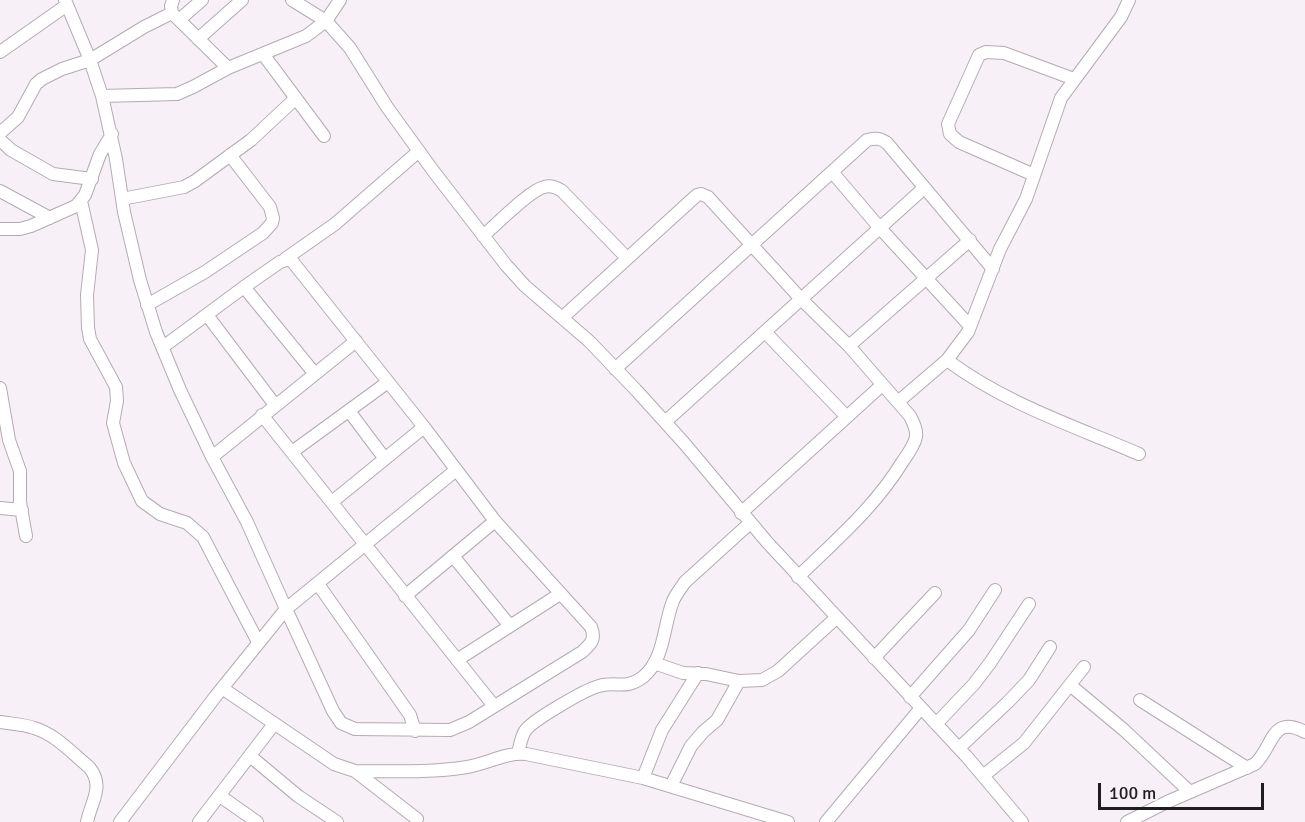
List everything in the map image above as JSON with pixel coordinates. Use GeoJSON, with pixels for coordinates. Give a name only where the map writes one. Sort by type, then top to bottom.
{"type":"FeatureCollection","features":[{"type":"Feature","properties":{"kind":"street"},"geometry":{"type":"LineString","coordinates":[[0,133],[18,117],[36,84],[42,79],[62,69],[90,60],[175,11],[202,0]]}},
{"type":"Feature","properties":{"kind":"street"},"geometry":{"type":"LineString","coordinates":[[198,39],[242,0]]}},
{"type":"Feature","properties":{"kind":"street"},"geometry":{"type":"LineString","coordinates":[[292,0],[327,21],[351,48],[387,107],[418,151],[506,265],[525,286],[563,317],[665,422],[745,518],[958,748],[1022,822]]}},
{"type":"Feature","properties":{"kind":"street"},"geometry":{"type":"LineString","coordinates":[[102,96],[177,93],[194,87],[228,68],[306,36],[327,21],[340,0]]}},
{"type":"Feature","properties":{"kind":"street"},"geometry":{"type":"LineString","coordinates":[[899,401],[947,360],[959,346],[970,326],[1000,249],[1026,199],[1061,98],[1121,17],[1128,0]]}},
{"type":"Feature","properties":{"kind":"street"},"geometry":{"type":"LineString","coordinates":[[0,52],[66,3],[90,60],[102,96],[112,134],[122,199],[147,305],[163,348],[180,390],[247,522],[333,711],[341,723],[355,729],[450,730],[469,722],[582,652],[591,644],[594,635],[591,627],[495,521],[424,427],[292,261],[285,259]]}},
{"type":"Feature","properties":{"kind":"street"},"geometry":{"type":"LineString","coordinates":[[175,11],[198,39],[228,68]]}},
{"type":"Feature","properties":{"kind":"street"},"geometry":{"type":"LineString","coordinates":[[1034,175],[959,142],[950,134],[948,124],[973,66],[979,56],[986,52],[1004,53],[1074,79]]}},
{"type":"Feature","properties":{"kind":"street"},"geometry":{"type":"LineString","coordinates":[[263,54],[324,136]]}},
{"type":"Feature","properties":{"kind":"street"},"geometry":{"type":"LineString","coordinates":[[122,199],[184,187],[195,181],[251,140],[296,99]]}},
{"type":"Feature","properties":{"kind":"street"},"geometry":{"type":"LineString","coordinates":[[0,229],[20,229],[76,206],[92,179],[100,154],[112,134]]}},
{"type":"Feature","properties":{"kind":"street"},"geometry":{"type":"LineString","coordinates":[[615,369],[867,140],[874,138],[887,143],[993,269]]}},
{"type":"Feature","properties":{"kind":"street"},"geometry":{"type":"LineString","coordinates":[[0,140],[11,150],[53,174],[92,179]]}},
{"type":"Feature","properties":{"kind":"street"},"geometry":{"type":"LineString","coordinates":[[163,348],[244,287],[335,224],[418,151]]}},
{"type":"Feature","properties":{"kind":"street"},"geometry":{"type":"LineString","coordinates":[[147,305],[205,272],[263,233],[272,223],[270,207],[230,155]]}},
{"type":"Feature","properties":{"kind":"street"},"geometry":{"type":"LineString","coordinates":[[833,173],[970,326]]}},
{"type":"Feature","properties":{"kind":"street"},"geometry":{"type":"LineString","coordinates":[[483,236],[535,191],[552,186],[562,191],[627,258]]}},
{"type":"Feature","properties":{"kind":"street"},"geometry":{"type":"LineString","coordinates":[[665,422],[924,188]]}},
{"type":"Feature","properties":{"kind":"street"},"geometry":{"type":"LineString","coordinates":[[0,191],[50,218]]}},
{"type":"Feature","properties":{"kind":"street"},"geometry":{"type":"LineString","coordinates":[[563,317],[697,195],[701,194],[708,197],[801,299],[849,346],[882,385],[899,401],[915,426],[916,436],[913,445],[886,488],[869,509],[798,577]]}},
{"type":"Feature","properties":{"kind":"street"},"geometry":{"type":"LineString","coordinates":[[81,201],[92,250],[87,296],[88,328],[90,339],[116,387],[117,401],[113,423],[124,463],[142,501],[160,514],[193,527],[203,537],[258,642]]}},
{"type":"Feature","properties":{"kind":"street"},"geometry":{"type":"LineString","coordinates":[[849,346],[970,240]]}},
{"type":"Feature","properties":{"kind":"street"},"geometry":{"type":"LineString","coordinates":[[244,287],[315,374]]}},
{"type":"Feature","properties":{"kind":"street"},"geometry":{"type":"LineString","coordinates":[[207,315],[275,405]]}},
{"type":"Feature","properties":{"kind":"street"},"geometry":{"type":"LineString","coordinates":[[765,332],[847,417]]}},
{"type":"Feature","properties":{"kind":"street"},"geometry":{"type":"LineString","coordinates":[[212,457],[356,341]]}},
{"type":"Feature","properties":{"kind":"street"},"geometry":{"type":"LineString","coordinates":[[947,360],[972,380],[996,392],[1138,454]]}},
{"type":"Feature","properties":{"kind":"street"},"geometry":{"type":"LineString","coordinates":[[292,452],[388,382]]}},
{"type":"Feature","properties":{"kind":"street"},"geometry":{"type":"LineString","coordinates":[[518,753],[525,730],[532,724],[597,686],[626,686],[635,683],[645,675],[654,663],[663,640],[673,602],[686,582],[745,518],[882,385]]}},
{"type":"Feature","properties":{"kind":"street"},"geometry":{"type":"LineString","coordinates":[[0,388],[9,440],[20,471],[26,536]]}},
{"type":"Feature","properties":{"kind":"street"},"geometry":{"type":"LineString","coordinates":[[349,411],[385,459]]}},
{"type":"Feature","properties":{"kind":"street"},"geometry":{"type":"LineString","coordinates":[[262,416],[494,706]]}},
{"type":"Feature","properties":{"kind":"street"},"geometry":{"type":"LineString","coordinates":[[332,502],[424,427]]}},
{"type":"Feature","properties":{"kind":"street"},"geometry":{"type":"LineString","coordinates":[[120,822],[222,688],[286,609],[456,471]]}},
{"type":"Feature","properties":{"kind":"street"},"geometry":{"type":"LineString","coordinates":[[0,508],[22,510]]}},
{"type":"Feature","properties":{"kind":"street"},"geometry":{"type":"LineString","coordinates":[[405,596],[495,521]]}},
{"type":"Feature","properties":{"kind":"street"},"geometry":{"type":"LineString","coordinates":[[453,556],[510,626]]}},
{"type":"Feature","properties":{"kind":"street"},"geometry":{"type":"LineString","coordinates":[[318,584],[410,715],[415,731]]}},
{"type":"Feature","properties":{"kind":"street"},"geometry":{"type":"LineString","coordinates":[[910,697],[969,630],[996,590]]}},
{"type":"Feature","properties":{"kind":"street"},"geometry":{"type":"LineString","coordinates":[[874,658],[935,592]]}},
{"type":"Feature","properties":{"kind":"street"},"geometry":{"type":"LineString","coordinates":[[457,660],[560,594]]}},
{"type":"Feature","properties":{"kind":"street"},"geometry":{"type":"LineString","coordinates":[[936,724],[974,684],[1029,604]]}},
{"type":"Feature","properties":{"kind":"street"},"geometry":{"type":"LineString","coordinates":[[654,663],[683,673],[698,673],[739,681],[762,680],[770,676],[836,618]]}},
{"type":"Feature","properties":{"kind":"street"},"geometry":{"type":"LineString","coordinates":[[958,748],[1022,687],[1050,646]]}},
{"type":"Feature","properties":{"kind":"street"},"geometry":{"type":"LineString","coordinates":[[983,776],[1024,744],[1084,667]]}},
{"type":"Feature","properties":{"kind":"street"},"geometry":{"type":"LineString","coordinates":[[643,778],[662,730],[698,673]]}},
{"type":"Feature","properties":{"kind":"street"},"geometry":{"type":"LineString","coordinates":[[671,786],[691,746],[717,720],[739,681]]}},
{"type":"Feature","properties":{"kind":"street"},"geometry":{"type":"LineString","coordinates":[[1070,686],[1124,730],[1190,792]]}},
{"type":"Feature","properties":{"kind":"street"},"geometry":{"type":"LineString","coordinates":[[222,688],[333,764],[355,771],[436,771],[471,766],[518,753],[643,778],[788,822]]}},
{"type":"Feature","properties":{"kind":"street"},"geometry":{"type":"LineString","coordinates":[[1140,700],[1247,768]]}},
{"type":"Feature","properties":{"kind":"street"},"geometry":{"type":"LineString","coordinates":[[826,822],[921,708]]}},
{"type":"Feature","properties":{"kind":"street"},"geometry":{"type":"LineString","coordinates":[[0,722],[42,730],[94,772],[96,796],[87,822]]}},
{"type":"Feature","properties":{"kind":"street"},"geometry":{"type":"LineString","coordinates":[[199,822],[274,724]]}},
{"type":"Feature","properties":{"kind":"street"},"geometry":{"type":"LineString","coordinates":[[1127,822],[1247,768],[1261,758],[1276,731],[1287,726],[1305,732]]}},
{"type":"Feature","properties":{"kind":"street"},"geometry":{"type":"LineString","coordinates":[[250,756],[298,796],[337,822]]}},
{"type":"Feature","properties":{"kind":"street"},"geometry":{"type":"LineString","coordinates":[[355,771],[417,819]]}},
{"type":"Feature","properties":{"kind":"street"},"geometry":{"type":"LineString","coordinates":[[220,796],[257,822]]}}]}
